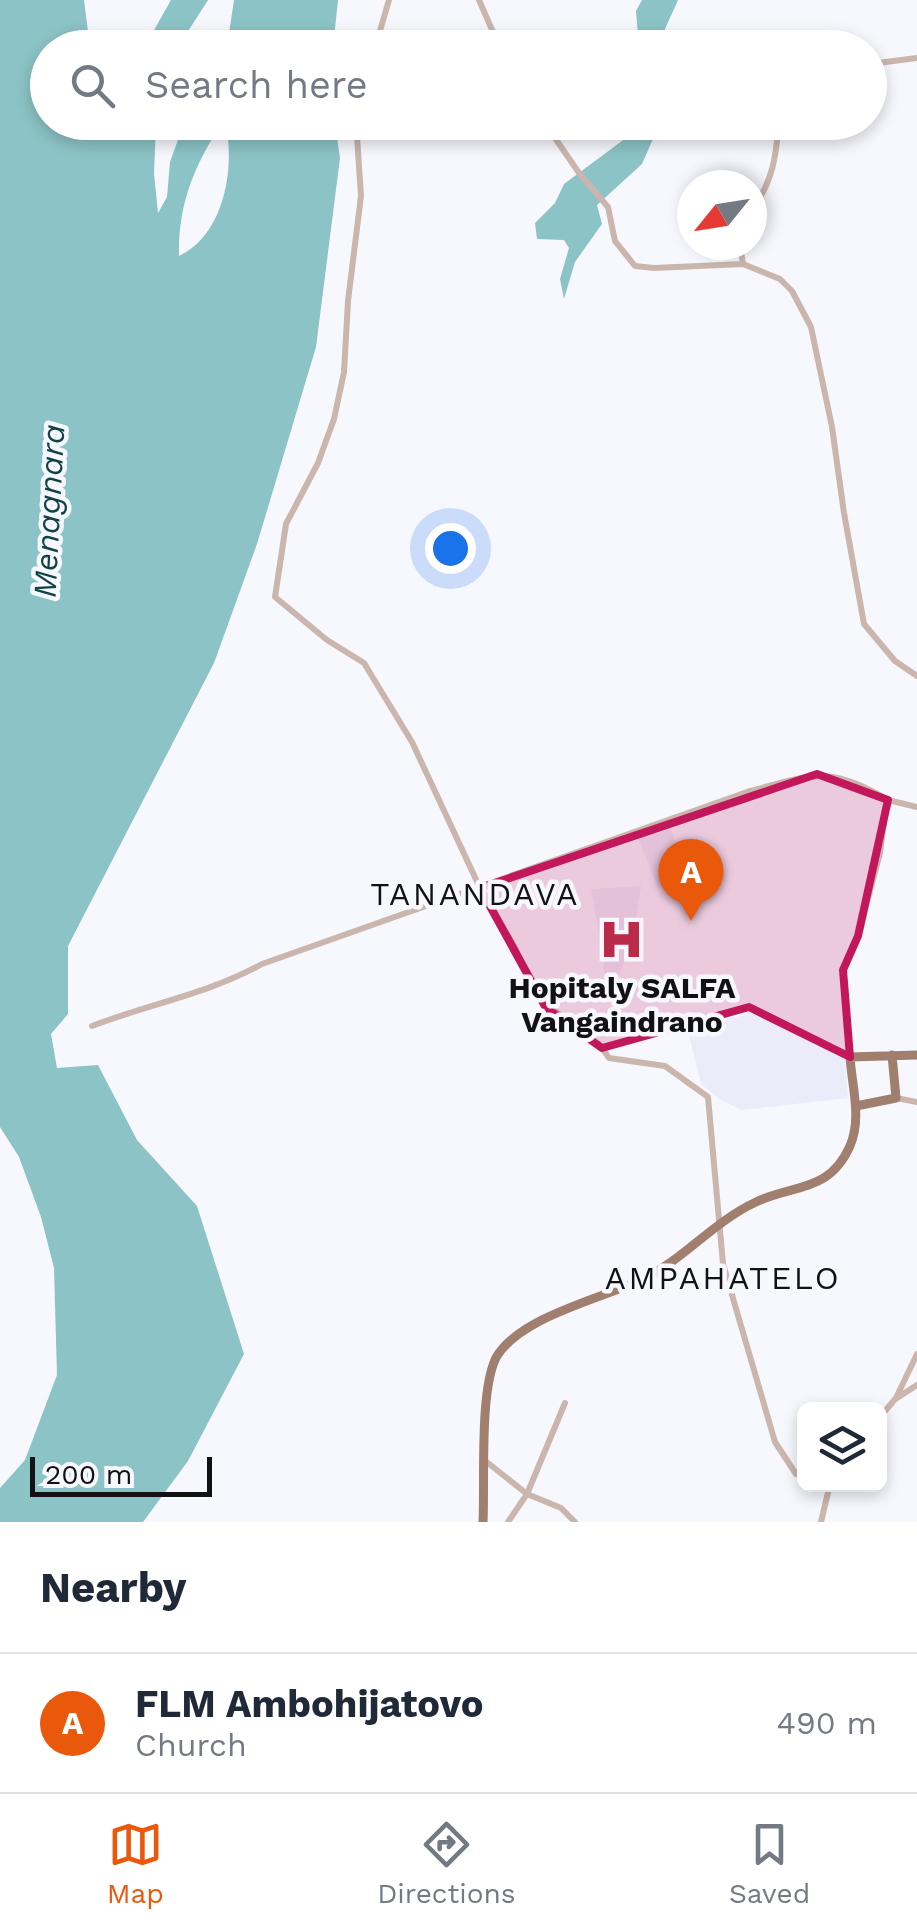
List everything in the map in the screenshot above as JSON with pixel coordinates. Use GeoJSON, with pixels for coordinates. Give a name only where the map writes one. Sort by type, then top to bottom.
{"type":"FeatureCollection","features":[{"type":"Feature","properties":{"kind":"main road"},"geometry":{"type":"LineString","coordinates":[[856,1106],[896,1098],[892,1055]]}},
{"type":"Feature","properties":{"kind":"main road"},"geometry":{"type":"LineString","coordinates":[[484,1522],[483,1459],[490,1379],[492,1365],[504,1346],[534,1325],[654,1274],[720,1223],[756,1202],[814,1185],[830,1174],[851,1143],[856,1106],[850,1057],[917,1055]]}},
{"type":"Feature","properties":{"kind":"street"},"geometry":{"type":"LineString","coordinates":[[380,30],[388,0]]}},
{"type":"Feature","properties":{"kind":"street"},"geometry":{"type":"LineString","coordinates":[[479,0],[492,30]]}},
{"type":"Feature","properties":{"kind":"street"},"geometry":{"type":"LineString","coordinates":[[887,62],[917,58]]}},
{"type":"Feature","properties":{"kind":"street"},"geometry":{"type":"LineString","coordinates":[[357,140],[361,196],[344,372],[334,418],[318,463],[286,524],[275,597],[327,640],[364,663],[379,684],[412,742],[480,888],[540,1000],[602,1048],[609,1058],[665,1066],[708,1097],[723,1264],[775,1442],[797,1474]]}},
{"type":"Feature","properties":{"kind":"street"},"geometry":{"type":"LineString","coordinates":[[556,140],[612,215],[615,240],[635,266],[743,264],[780,279],[792,291],[811,328],[832,427],[864,624],[896,660],[917,676]]}},
{"type":"Feature","properties":{"kind":"street"},"geometry":{"type":"LineString","coordinates":[[767,186],[775,165],[777,140]]}},
{"type":"Feature","properties":{"kind":"street"},"geometry":{"type":"LineString","coordinates":[[742,260],[743,264]]}},
{"type":"Feature","properties":{"kind":"street"},"geometry":{"type":"LineString","coordinates":[[92,1026],[128,1012],[165,1005],[262,964],[750,791],[817,774],[869,788],[888,800],[917,807]]}},
{"type":"Feature","properties":{"kind":"street"},"geometry":{"type":"LineString","coordinates":[[850,1057],[842,970],[858,936],[880,853],[888,800]]}},
{"type":"Feature","properties":{"kind":"street"},"geometry":{"type":"LineString","coordinates":[[602,1048],[749,1007],[850,1057]]}},
{"type":"Feature","properties":{"kind":"street"},"geometry":{"type":"LineString","coordinates":[[896,1098],[917,1102]]}},
{"type":"Feature","properties":{"kind":"street"},"geometry":{"type":"LineString","coordinates":[[887,1409],[917,1354]]}},
{"type":"Feature","properties":{"kind":"street"},"geometry":{"type":"LineString","coordinates":[[896,1398],[917,1385]]}},
{"type":"Feature","properties":{"kind":"street"},"geometry":{"type":"LineString","coordinates":[[508,1522],[527,1494],[565,1403]]}},
{"type":"Feature","properties":{"kind":"street"},"geometry":{"type":"LineString","coordinates":[[483,1459],[527,1494],[561,1508],[575,1522]]}},
{"type":"Feature","properties":{"kind":"street"},"geometry":{"type":"LineString","coordinates":[[821,1522],[828,1492]]}},
{"type":"Feature","properties":{"kind":"highlighted area"},"geometry":{"type":"Polygon","coordinates":[[[817,774],[888,800],[858,936],[843,970],[850,1057],[749,1007],[602,1048],[546,1008],[480,888],[817,774]]]}},
{"type":"Feature","properties":{"kind":"shaded area"},"geometry":{"type":"Polygon","coordinates":[[[670,824],[686,879],[658,887],[637,836],[670,824]]]}},
{"type":"Feature","properties":{"kind":"shaded area","name":"Hopitaly SALFA Vangaindrano"},"geometry":{"type":"Polygon","coordinates":[[[641,886],[633,940],[612,994],[603,968],[611,940],[600,940],[591,889],[641,886]]]}},
{"type":"Feature","properties":{"kind":"shaded area"},"geometry":{"type":"Polygon","coordinates":[[[750,1013],[761,1015],[845,1060],[848,1098],[741,1110],[701,1084],[688,1031],[750,1013]]]}},
{"type":"Feature","properties":{"kind":"water","name":"Menagnara"},"geometry":{"type":"Polygon","coordinates":[[[0,0],[84,0],[88,30],[30,30],[30,140],[155,140],[158,213],[167,197],[170,162],[178,140],[212,140],[188,192],[179,256],[194,247],[215,219],[226,184],[228,140],[337,140],[340,158],[316,347],[257,544],[214,663],[68,946],[68,1014],[51,1034],[57,1068],[98,1065],[137,1140],[197,1206],[244,1354],[188,1461],[143,1522],[0,1522],[0,1488],[25,1460],[57,1375],[54,1268],[19,1157],[0,1127],[0,0]]]}},
{"type":"Feature","properties":{"kind":"water"},"geometry":{"type":"Polygon","coordinates":[[[171,0],[208,0],[189,30],[154,30],[171,0]]]}},
{"type":"Feature","properties":{"kind":"water"},"geometry":{"type":"Polygon","coordinates":[[[234,0],[338,0],[335,30],[230,30],[234,0]]]}},
{"type":"Feature","properties":{"kind":"water"},"geometry":{"type":"Polygon","coordinates":[[[642,0],[678,0],[665,30],[638,30],[636,11],[642,0]]]}},
{"type":"Feature","properties":{"kind":"water"},"geometry":{"type":"Polygon","coordinates":[[[623,140],[653,140],[642,164],[597,205],[602,224],[575,262],[564,299],[560,279],[569,248],[564,240],[537,239],[535,223],[555,203],[564,184],[623,140]]]}},
{"type":"Feature","properties":{"kind":"place","name":"FLM Ambohijatovo"},"geometry":{"type":"Point","coordinates":[691,921]}},
{"type":"Feature","properties":{"kind":"place","name":"Hopitaly SALFA Vangaindrano"},"geometry":{"type":"Point","coordinates":[622,940]}},
{"type":"Feature","properties":{"kind":"district","name":"TANANDAVA"},"geometry":{"type":"Point","coordinates":[475,894]}},
{"type":"Feature","properties":{"kind":"district","name":"AMPAHATELO"},"geometry":{"type":"Point","coordinates":[723,1278]}}]}
